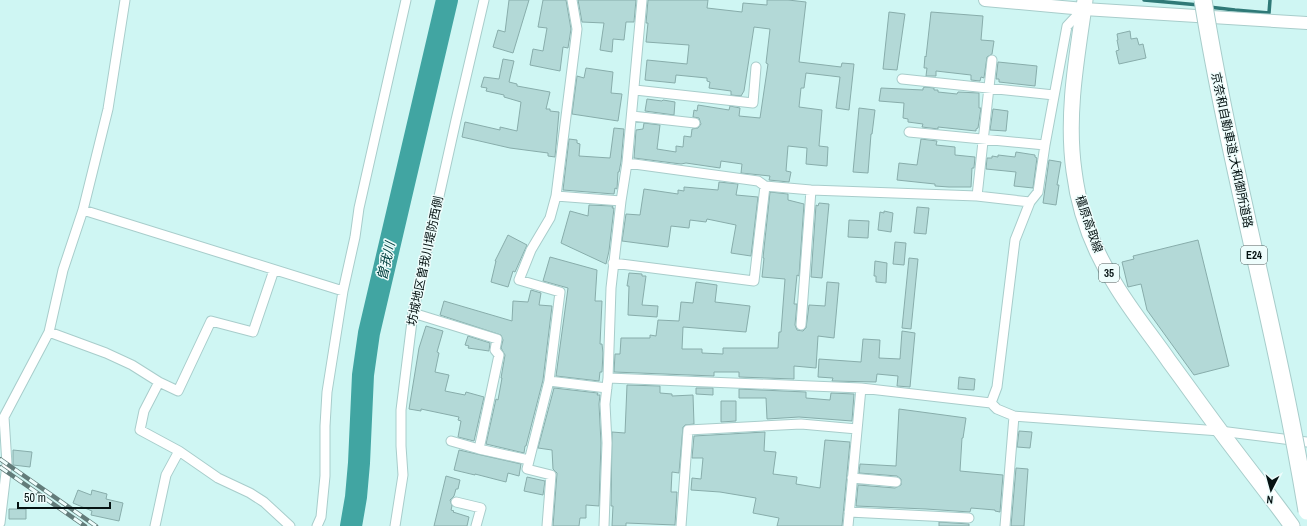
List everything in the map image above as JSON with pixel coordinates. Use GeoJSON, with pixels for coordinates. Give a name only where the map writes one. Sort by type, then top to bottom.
{"type":"FeatureCollection","features":[{"type":"Feature","properties":{"kind":"highway","name":"京奈和自動車道;大和御所道路"},"geometry":{"type":"LineString","coordinates":[[1202,0],[1226,126],[1291,420],[1307,510]]}},
{"type":"Feature","properties":{"kind":"main road","name":"橿原高取線"},"geometry":{"type":"LineString","coordinates":[[1085,4],[1080,28],[1071,115],[1071,144],[1076,188],[1085,220],[1094,243],[1115,285],[1220,431],[1268,492],[1292,526]]}},
{"type":"Feature","properties":{"kind":"main road","name":"橿原高取線"},"geometry":{"type":"LineString","coordinates":[[1268,492],[1280,526]]}},
{"type":"Feature","properties":{"kind":"street"},"geometry":{"type":"LineString","coordinates":[[0,523],[7,464],[4,417],[49,332],[63,270],[83,210],[108,109],[124,0]]}},
{"type":"Feature","properties":{"kind":"street"},"geometry":{"type":"LineString","coordinates":[[318,526],[321,518],[325,476],[327,392],[343,291],[355,237],[359,208],[406,0]]}},
{"type":"Feature","properties":{"kind":"street","name":"坊城地区曽我川堤防西側"},"geometry":{"type":"LineString","coordinates":[[395,526],[403,475],[401,410],[413,313],[484,0]]}},
{"type":"Feature","properties":{"kind":"street"},"geometry":{"type":"LineString","coordinates":[[547,526],[551,475],[527,469],[549,381],[560,292],[519,280],[531,250],[550,218],[556,196],[577,29],[572,0]]}},
{"type":"Feature","properties":{"kind":"street"},"geometry":{"type":"LineString","coordinates":[[604,526],[607,443],[605,404],[608,378],[611,288],[635,90],[642,0]]}},
{"type":"Feature","properties":{"kind":"street"},"geometry":{"type":"LineString","coordinates":[[985,0],[1085,4],[1307,23]]}},
{"type":"Feature","properties":{"kind":"street"},"geometry":{"type":"LineString","coordinates":[[991,403],[997,387],[1015,240],[1030,202],[1038,192],[1067,26],[1085,4]]}},
{"type":"Feature","properties":{"kind":"street"},"geometry":{"type":"LineString","coordinates":[[977,196],[992,60]]}},
{"type":"Feature","properties":{"kind":"street"},"geometry":{"type":"LineString","coordinates":[[635,90],[753,103],[756,67]]}},
{"type":"Feature","properties":{"kind":"street"},"geometry":{"type":"LineString","coordinates":[[902,79],[1054,95]]}},
{"type":"Feature","properties":{"kind":"street"},"geometry":{"type":"LineString","coordinates":[[632,116],[695,123]]}},
{"type":"Feature","properties":{"kind":"street"},"geometry":{"type":"LineString","coordinates":[[909,132],[1045,145]]}},
{"type":"Feature","properties":{"kind":"street"},"geometry":{"type":"LineString","coordinates":[[627,163],[758,181],[765,186],[811,190],[977,196],[1030,202]]}},
{"type":"Feature","properties":{"kind":"street"},"geometry":{"type":"LineString","coordinates":[[613,263],[754,281],[765,186]]}},
{"type":"Feature","properties":{"kind":"street"},"geometry":{"type":"LineString","coordinates":[[801,325],[811,190]]}},
{"type":"Feature","properties":{"kind":"street"},"geometry":{"type":"LineString","coordinates":[[556,196],[621,201]]}},
{"type":"Feature","properties":{"kind":"street"},"geometry":{"type":"LineString","coordinates":[[83,210],[343,291]]}},
{"type":"Feature","properties":{"kind":"street"},"geometry":{"type":"LineString","coordinates":[[49,332],[132,365],[159,382],[178,391],[211,321],[252,332],[274,270]]}},
{"type":"Feature","properties":{"kind":"street"},"geometry":{"type":"LineString","coordinates":[[413,313],[497,339],[495,350],[500,355],[479,449]]}},
{"type":"Feature","properties":{"kind":"street"},"geometry":{"type":"LineString","coordinates":[[608,378],[861,388],[991,403],[997,409],[1014,416],[1220,431],[1307,442]]}},
{"type":"Feature","properties":{"kind":"street"},"geometry":{"type":"LineString","coordinates":[[549,381],[607,388]]}},
{"type":"Feature","properties":{"kind":"street"},"geometry":{"type":"LineString","coordinates":[[159,382],[144,411],[140,430],[179,451],[218,478],[250,493],[264,502],[290,526]]}},
{"type":"Feature","properties":{"kind":"street"},"geometry":{"type":"LineString","coordinates":[[848,526],[861,388]]}},
{"type":"Feature","properties":{"kind":"street"},"geometry":{"type":"LineString","coordinates":[[1005,526],[1014,416]]}},
{"type":"Feature","properties":{"kind":"street"},"geometry":{"type":"LineString","coordinates":[[681,526],[688,430],[801,424],[857,429]]}},
{"type":"Feature","properties":{"kind":"street"},"geometry":{"type":"LineString","coordinates":[[451,441],[529,460]]}},
{"type":"Feature","properties":{"kind":"street"},"geometry":{"type":"LineString","coordinates":[[155,526],[166,475],[179,451]]}},
{"type":"Feature","properties":{"kind":"street"},"geometry":{"type":"LineString","coordinates":[[852,478],[896,482]]}},
{"type":"Feature","properties":{"kind":"street"},"geometry":{"type":"LineString","coordinates":[[456,502],[480,508],[476,526]]}},
{"type":"Feature","properties":{"kind":"street"},"geometry":{"type":"LineString","coordinates":[[849,512],[969,518]]}},
{"type":"Feature","properties":{"kind":"building"},"geometry":{"type":"Polygon","coordinates":[[[509,0],[529,0],[513,53],[493,47],[498,30],[505,32],[509,0]]]}},
{"type":"Feature","properties":{"kind":"building"},"geometry":{"type":"Polygon","coordinates":[[[543,0],[566,0],[571,29],[568,48],[563,47],[560,71],[530,65],[533,49],[543,51],[547,28],[538,27],[543,0]]]}},
{"type":"Feature","properties":{"kind":"building"},"geometry":{"type":"Polygon","coordinates":[[[578,0],[636,0],[634,22],[626,22],[624,40],[613,39],[612,52],[600,50],[604,23],[582,22],[578,0]]]}},
{"type":"Feature","properties":{"kind":"building"},"geometry":{"type":"Polygon","coordinates":[[[648,0],[708,0],[707,8],[742,12],[743,3],[767,5],[767,0],[806,2],[799,62],[841,67],[842,63],[854,64],[849,110],[836,108],[840,77],[806,73],[804,88],[801,88],[799,107],[822,110],[819,146],[828,147],[827,166],[806,164],[807,148],[788,146],[786,171],[791,172],[789,182],[769,180],[770,176],[741,173],[742,164],[721,161],[720,168],[634,158],[636,130],[643,129],[644,123],[660,125],[657,149],[676,152],[676,146],[683,147],[684,136],[691,137],[692,129],[698,128],[701,124],[699,118],[693,117],[694,110],[697,111],[698,105],[729,110],[730,106],[740,108],[739,116],[760,118],[768,64],[766,63],[770,29],[754,27],[744,91],[741,96],[731,95],[731,91],[709,88],[710,82],[707,81],[707,78],[676,75],[675,83],[645,80],[647,60],[687,64],[689,45],[646,42],[648,0]]]}},
{"type":"Feature","properties":{"kind":"building"},"geometry":{"type":"Polygon","coordinates":[[[889,12],[905,14],[897,70],[883,69],[889,12]]]}},
{"type":"Feature","properties":{"kind":"building"},"geometry":{"type":"Polygon","coordinates":[[[931,12],[983,16],[981,40],[994,41],[992,54],[987,57],[984,78],[981,77],[980,81],[971,80],[971,75],[936,71],[936,76],[926,76],[927,68],[924,68],[931,12]]]}},
{"type":"Feature","properties":{"kind":"building"},"geometry":{"type":"Polygon","coordinates":[[[1130,31],[1131,39],[1137,38],[1139,45],[1143,44],[1146,58],[1119,64],[1116,51],[1119,50],[1117,34],[1130,31]]]}},
{"type":"Feature","properties":{"kind":"building"},"geometry":{"type":"Polygon","coordinates":[[[503,59],[514,61],[509,82],[517,84],[517,86],[550,92],[546,109],[559,112],[555,157],[548,156],[548,153],[510,148],[462,137],[465,122],[500,130],[500,127],[517,131],[521,102],[504,97],[504,95],[486,91],[487,88],[481,87],[484,77],[499,79],[503,59]]]}},
{"type":"Feature","properties":{"kind":"building"},"geometry":{"type":"Polygon","coordinates":[[[998,62],[1037,66],[1035,86],[999,82],[999,79],[996,79],[998,62]]]}},
{"type":"Feature","properties":{"kind":"building"},"geometry":{"type":"Polygon","coordinates":[[[586,68],[613,72],[611,93],[622,94],[618,121],[572,114],[577,76],[584,78],[586,68]]]}},
{"type":"Feature","properties":{"kind":"building"},"geometry":{"type":"Polygon","coordinates":[[[925,87],[934,88],[934,90],[938,90],[938,92],[957,94],[958,92],[979,93],[979,108],[981,108],[978,128],[976,131],[922,127],[923,124],[908,122],[908,119],[903,118],[904,103],[879,101],[881,88],[923,90],[925,87]]]}},
{"type":"Feature","properties":{"kind":"building"},"geometry":{"type":"Polygon","coordinates":[[[647,99],[675,102],[674,115],[645,111],[647,99]]]}},
{"type":"Feature","properties":{"kind":"building"},"geometry":{"type":"Polygon","coordinates":[[[859,108],[875,110],[871,134],[868,173],[853,172],[859,108]]]}},
{"type":"Feature","properties":{"kind":"building"},"geometry":{"type":"Polygon","coordinates":[[[993,109],[1008,111],[1006,131],[990,130],[993,109]]]}},
{"type":"Feature","properties":{"kind":"building"},"geometry":{"type":"Polygon","coordinates":[[[614,128],[624,129],[617,189],[615,188],[614,194],[563,190],[569,139],[577,140],[577,143],[580,144],[579,156],[610,158],[614,128]]]}},
{"type":"Feature","properties":{"kind":"building"},"geometry":{"type":"Polygon","coordinates":[[[921,139],[937,141],[936,145],[955,147],[955,155],[975,157],[974,168],[972,168],[971,187],[935,186],[935,184],[897,180],[899,163],[917,165],[921,139]]]}},
{"type":"Feature","properties":{"kind":"building"},"geometry":{"type":"Polygon","coordinates":[[[1016,152],[1035,155],[1037,158],[1033,188],[1014,186],[1016,172],[986,169],[987,158],[992,158],[992,156],[998,157],[998,155],[1015,157],[1016,152]]]}},
{"type":"Feature","properties":{"kind":"building"},"geometry":{"type":"Polygon","coordinates":[[[1049,160],[1061,162],[1057,185],[1059,185],[1056,205],[1043,203],[1049,160]]]}},
{"type":"Feature","properties":{"kind":"building"},"geometry":{"type":"Polygon","coordinates":[[[719,182],[738,184],[736,195],[758,197],[751,256],[731,253],[736,225],[707,219],[706,222],[690,220],[689,228],[671,226],[668,247],[622,241],[626,214],[640,215],[644,189],[678,194],[678,190],[684,191],[684,187],[718,190],[719,182]]]}},
{"type":"Feature","properties":{"kind":"building"},"geometry":{"type":"Polygon","coordinates":[[[770,192],[788,194],[788,200],[804,204],[799,276],[797,275],[794,304],[797,304],[795,325],[797,330],[803,331],[806,328],[809,305],[825,306],[827,282],[839,283],[834,338],[818,336],[816,368],[794,366],[794,379],[739,377],[739,372],[714,372],[714,376],[614,372],[615,354],[620,354],[621,338],[650,338],[650,335],[656,336],[658,320],[679,321],[681,302],[693,303],[696,282],[717,285],[715,302],[750,306],[746,332],[683,327],[682,349],[702,349],[702,353],[723,354],[723,348],[778,348],[779,332],[781,332],[785,279],[762,277],[770,192]]]}},
{"type":"Feature","properties":{"kind":"building"},"geometry":{"type":"Polygon","coordinates":[[[819,203],[829,204],[822,278],[811,277],[816,205],[818,206],[819,203]]]}},
{"type":"Feature","properties":{"kind":"building"},"geometry":{"type":"Polygon","coordinates":[[[589,205],[613,206],[612,208],[614,208],[606,264],[561,243],[570,211],[588,216],[589,205]]]}},
{"type":"Feature","properties":{"kind":"building"},"geometry":{"type":"Polygon","coordinates":[[[917,207],[929,208],[926,234],[914,233],[917,207]]]}},
{"type":"Feature","properties":{"kind":"building"},"geometry":{"type":"Polygon","coordinates":[[[884,211],[893,213],[891,232],[878,230],[880,212],[884,213],[884,211]]]}},
{"type":"Feature","properties":{"kind":"building"},"geometry":{"type":"Polygon","coordinates":[[[849,220],[869,221],[868,238],[848,237],[849,220]]]}},
{"type":"Feature","properties":{"kind":"building"},"geometry":{"type":"Polygon","coordinates":[[[508,235],[527,245],[515,272],[513,271],[508,287],[491,282],[495,261],[508,235]]]}},
{"type":"Feature","properties":{"kind":"building"},"geometry":{"type":"Polygon","coordinates":[[[1198,240],[1229,366],[1194,375],[1147,310],[1141,284],[1128,287],[1122,262],[1134,259],[1133,256],[1198,240]]]}},
{"type":"Feature","properties":{"kind":"building"},"geometry":{"type":"Polygon","coordinates":[[[895,242],[906,243],[904,265],[893,264],[895,242]]]}},
{"type":"Feature","properties":{"kind":"building"},"geometry":{"type":"Polygon","coordinates":[[[550,257],[597,270],[595,301],[602,301],[600,344],[602,344],[603,353],[602,372],[600,372],[599,381],[556,376],[568,288],[543,281],[550,257]]]}},
{"type":"Feature","properties":{"kind":"building"},"geometry":{"type":"Polygon","coordinates":[[[909,258],[918,259],[911,329],[902,328],[909,258]]]}},
{"type":"Feature","properties":{"kind":"building"},"geometry":{"type":"Polygon","coordinates":[[[875,261],[887,263],[886,283],[876,282],[876,276],[874,276],[875,261]]]}},
{"type":"Feature","properties":{"kind":"building"},"geometry":{"type":"Polygon","coordinates":[[[629,273],[642,274],[642,276],[646,276],[642,305],[658,306],[657,317],[628,315],[629,286],[627,286],[629,273]]]}},
{"type":"Feature","properties":{"kind":"building"},"geometry":{"type":"Polygon","coordinates":[[[531,290],[541,293],[539,305],[552,306],[543,380],[524,453],[486,444],[496,399],[498,400],[502,378],[505,355],[501,348],[503,340],[501,335],[440,315],[444,301],[512,321],[513,301],[528,302],[531,290]]]}},
{"type":"Feature","properties":{"kind":"building"},"geometry":{"type":"Polygon","coordinates":[[[426,326],[443,331],[437,352],[439,353],[435,372],[449,375],[445,391],[465,395],[466,392],[484,397],[474,441],[458,437],[461,421],[458,420],[459,417],[421,409],[421,411],[409,409],[419,348],[426,326]]]}},
{"type":"Feature","properties":{"kind":"building"},"geometry":{"type":"Polygon","coordinates":[[[902,331],[915,333],[910,387],[897,386],[898,376],[877,374],[876,382],[832,381],[833,378],[818,377],[819,359],[861,362],[863,339],[880,340],[879,358],[900,359],[902,331]]]}},
{"type":"Feature","properties":{"kind":"building"},"geometry":{"type":"Polygon","coordinates":[[[468,336],[490,343],[489,351],[468,348],[469,346],[465,345],[468,336]]]}},
{"type":"Feature","properties":{"kind":"building"},"geometry":{"type":"Polygon","coordinates":[[[959,377],[975,379],[974,390],[958,389],[959,377]]]}},
{"type":"Feature","properties":{"kind":"building"},"geometry":{"type":"Polygon","coordinates":[[[627,385],[660,386],[660,393],[672,394],[672,396],[693,395],[694,424],[685,425],[683,427],[679,473],[672,472],[671,492],[677,492],[675,525],[626,523],[626,526],[612,526],[612,432],[625,433],[627,385]]]}},
{"type":"Feature","properties":{"kind":"building"},"geometry":{"type":"Polygon","coordinates":[[[554,388],[598,393],[597,395],[600,395],[601,443],[599,506],[586,505],[586,518],[580,518],[579,526],[553,526],[557,473],[553,469],[552,450],[538,448],[554,388]]]}},
{"type":"Feature","properties":{"kind":"building"},"geometry":{"type":"Polygon","coordinates":[[[696,388],[713,388],[713,395],[696,394],[696,388]]]}},
{"type":"Feature","properties":{"kind":"building"},"geometry":{"type":"Polygon","coordinates":[[[739,389],[806,392],[806,398],[830,400],[831,393],[854,394],[852,421],[799,417],[767,419],[766,398],[739,398],[739,389]]]}},
{"type":"Feature","properties":{"kind":"building"},"geometry":{"type":"Polygon","coordinates":[[[721,401],[736,401],[736,421],[721,422],[721,401]]]}},
{"type":"Feature","properties":{"kind":"building"},"geometry":{"type":"Polygon","coordinates":[[[899,409],[966,418],[962,438],[960,471],[1003,475],[1000,512],[995,510],[971,508],[970,512],[856,506],[858,485],[895,488],[901,485],[901,479],[897,476],[859,473],[860,464],[896,466],[899,409]]]}},
{"type":"Feature","properties":{"kind":"building"},"geometry":{"type":"Polygon","coordinates":[[[1019,431],[1032,432],[1030,448],[1017,447],[1019,431]]]}},
{"type":"Feature","properties":{"kind":"building"},"geometry":{"type":"Polygon","coordinates":[[[765,432],[764,451],[776,452],[773,474],[797,477],[796,484],[820,488],[825,440],[850,442],[842,526],[777,526],[779,518],[753,513],[756,498],[720,492],[691,490],[692,478],[701,479],[703,458],[692,458],[694,436],[765,432]]]}},
{"type":"Feature","properties":{"kind":"building"},"geometry":{"type":"Polygon","coordinates":[[[13,450],[32,452],[30,467],[13,465],[13,450]]]}},
{"type":"Feature","properties":{"kind":"building"},"geometry":{"type":"Polygon","coordinates":[[[459,450],[521,464],[519,476],[508,473],[506,482],[454,470],[459,450]]]}},
{"type":"Feature","properties":{"kind":"building"},"geometry":{"type":"Polygon","coordinates":[[[1016,468],[1028,469],[1024,526],[1011,526],[1016,468]]]}},
{"type":"Feature","properties":{"kind":"building"},"geometry":{"type":"Polygon","coordinates":[[[446,476],[460,480],[458,489],[456,489],[454,496],[450,500],[452,506],[451,510],[469,517],[467,526],[434,526],[446,476]]]}},
{"type":"Feature","properties":{"kind":"building"},"geometry":{"type":"Polygon","coordinates":[[[527,477],[545,481],[543,495],[524,491],[527,477]]]}},
{"type":"Feature","properties":{"kind":"building"},"geometry":{"type":"Polygon","coordinates":[[[78,490],[91,495],[92,490],[107,494],[106,499],[123,503],[119,521],[91,515],[92,511],[73,503],[78,490]]]}},
{"type":"Feature","properties":{"kind":"building"},"geometry":{"type":"Polygon","coordinates":[[[9,509],[26,509],[26,519],[9,519],[9,509]]]}},
{"type":"Feature","properties":{"kind":"building"},"geometry":{"type":"Polygon","coordinates":[[[939,522],[969,524],[969,526],[939,526],[939,522]]]}},
{"type":"Feature","properties":{"kind":"waterway","name":"曽我川"},"geometry":{"type":"LineString","coordinates":[[351,526],[356,497],[363,375],[369,333],[447,0]]}},
{"type":"Feature","properties":{"kind":"waterway"},"geometry":{"type":"LineString","coordinates":[[1144,0],[1199,5]]}},
{"type":"Feature","properties":{"kind":"waterway"},"geometry":{"type":"LineString","coordinates":[[1209,7],[1269,13],[1270,0]]}},
{"type":"Feature","properties":{"kind":"railway"},"geometry":{"type":"LineString","coordinates":[[0,459],[96,526]]}},
{"type":"Feature","properties":{"kind":"railway"},"geometry":{"type":"LineString","coordinates":[[0,467],[85,526]]}}]}
